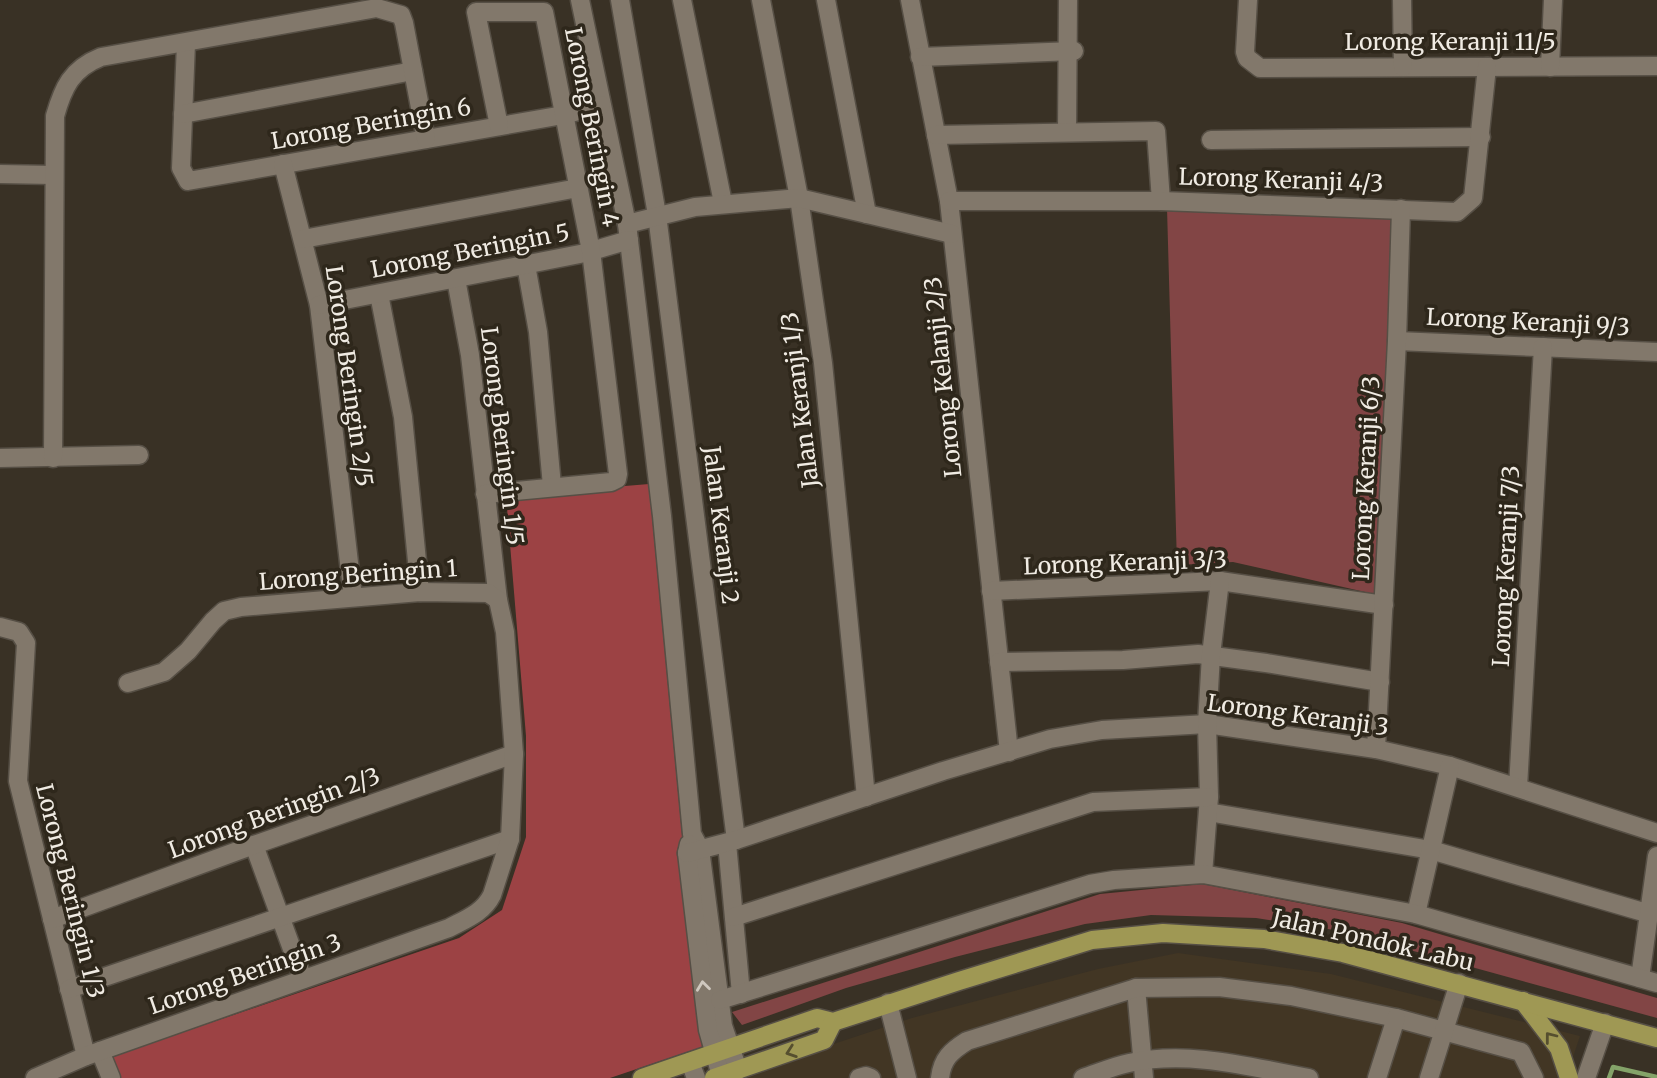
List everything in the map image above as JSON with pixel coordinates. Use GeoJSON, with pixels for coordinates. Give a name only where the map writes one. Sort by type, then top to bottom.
{"type":"FeatureCollection","features":[{"type":"Feature","properties":{"kind":"main road","name":"Jalan Pondok Labu"},"geometry":{"type":"LineString","coordinates":[[642,1078],[693,1070],[722,1051],[817,1018],[833,1022],[1092,940],[1163,933],[1264,939],[1343,953],[1657,1038]]}},
{"type":"Feature","properties":{"kind":"main road"},"geometry":{"type":"LineString","coordinates":[[1523,1001],[1559,1048],[1569,1078]]}},
{"type":"Feature","properties":{"kind":"main road","name":"Jalan Pondok Labu"},"geometry":{"type":"LineString","coordinates":[[724,1074],[824,1040],[833,1022]]}},
{"type":"Feature","properties":{"kind":"street"},"geometry":{"type":"LineString","coordinates":[[580,0],[628,232],[661,505],[708,1030],[722,1051]]}},
{"type":"Feature","properties":{"kind":"street","name":"Jalan Keranji 2"},"geometry":{"type":"LineString","coordinates":[[620,0],[657,215],[732,842],[734,917],[741,995]]}},
{"type":"Feature","properties":{"kind":"street"},"geometry":{"type":"LineString","coordinates":[[682,0],[723,203]]}},
{"type":"Feature","properties":{"kind":"street","name":"Jalan Keranji 1/3"},"geometry":{"type":"LineString","coordinates":[[761,0],[799,198],[823,363],[866,797]]}},
{"type":"Feature","properties":{"kind":"street"},"geometry":{"type":"LineString","coordinates":[[826,0],[867,214]]}},
{"type":"Feature","properties":{"kind":"street","name":"Lorong Kelanji 2/3"},"geometry":{"type":"LineString","coordinates":[[910,0],[949,201],[1009,752]]}},
{"type":"Feature","properties":{"kind":"street"},"geometry":{"type":"LineString","coordinates":[[1067,132],[1070,51],[1068,0]]}},
{"type":"Feature","properties":{"kind":"street","name":"Lorong Keranji 11/5"},"geometry":{"type":"LineString","coordinates":[[1248,0],[1245,52],[1247,58],[1260,68],[1657,66]]}},
{"type":"Feature","properties":{"kind":"street"},"geometry":{"type":"LineString","coordinates":[[1402,0],[1403,67]]}},
{"type":"Feature","properties":{"kind":"street"},"geometry":{"type":"LineString","coordinates":[[1550,67],[1553,0]]}},
{"type":"Feature","properties":{"kind":"street"},"geometry":{"type":"LineString","coordinates":[[53,458],[55,116],[63,89],[70,79],[91,61],[101,57],[377,8],[386,9],[401,15],[426,139]]}},
{"type":"Feature","properties":{"kind":"street","name":"Lorong Beringin 4"},"geometry":{"type":"LineString","coordinates":[[485,494],[611,482],[617,479],[618,474],[591,251],[544,12],[476,12],[499,126]]}},
{"type":"Feature","properties":{"kind":"street"},"geometry":{"type":"LineString","coordinates":[[186,43],[183,114],[413,71]]}},
{"type":"Feature","properties":{"kind":"street"},"geometry":{"type":"LineString","coordinates":[[920,57],[1070,51]]}},
{"type":"Feature","properties":{"kind":"street","name":"Lorong Keranji 4/3"},"geometry":{"type":"LineString","coordinates":[[949,201],[1161,201],[1457,212],[1474,198],[1487,67]]}},
{"type":"Feature","properties":{"kind":"street","name":"Lorong Beringin 6"},"geometry":{"type":"LineString","coordinates":[[183,114],[181,168],[188,181],[563,115],[601,105]]}},
{"type":"Feature","properties":{"kind":"street"},"geometry":{"type":"LineString","coordinates":[[936,135],[1156,131],[1161,201]]}},
{"type":"Feature","properties":{"kind":"street"},"geometry":{"type":"LineString","coordinates":[[1211,140],[1481,137]]}},
{"type":"Feature","properties":{"kind":"street","name":"Lorong Beringin 2/5"},"geometry":{"type":"LineString","coordinates":[[283,164],[319,305],[353,597]]}},
{"type":"Feature","properties":{"kind":"street"},"geometry":{"type":"LineString","coordinates":[[0,174],[54,175]]}},
{"type":"Feature","properties":{"kind":"street"},"geometry":{"type":"LineString","coordinates":[[303,239],[578,188]]}},
{"type":"Feature","properties":{"kind":"street","name":"Lorong Beringin 5"},"geometry":{"type":"LineString","coordinates":[[319,305],[591,251],[657,215],[723,203],[799,198],[952,234]]}},
{"type":"Feature","properties":{"kind":"street","name":"Lorong Keranji 6/3"},"geometry":{"type":"LineString","coordinates":[[1377,749],[1401,209]]}},
{"type":"Feature","properties":{"kind":"street"},"geometry":{"type":"LineString","coordinates":[[526,265],[538,332],[552,486]]}},
{"type":"Feature","properties":{"kind":"street","name":"Lorong Beringin 1/5"},"geometry":{"type":"LineString","coordinates":[[456,279],[470,355],[498,600],[505,632],[514,754],[510,839],[488,904],[472,916]]}},
{"type":"Feature","properties":{"kind":"street"},"geometry":{"type":"LineString","coordinates":[[379,294],[403,417],[419,592]]}},
{"type":"Feature","properties":{"kind":"street","name":"Lorong Keranji 9/3"},"geometry":{"type":"LineString","coordinates":[[1397,341],[1657,352]]}},
{"type":"Feature","properties":{"kind":"street","name":"Lorong Keranji 7/3"},"geometry":{"type":"LineString","coordinates":[[1518,787],[1543,347]]}},
{"type":"Feature","properties":{"kind":"street"},"geometry":{"type":"LineString","coordinates":[[0,458],[139,455]]}},
{"type":"Feature","properties":{"kind":"street"},"geometry":{"type":"LineString","coordinates":[[1203,874],[1209,804],[1211,656],[1220,581]]}},
{"type":"Feature","properties":{"kind":"street","name":"Lorong Keranji 3/3"},"geometry":{"type":"LineString","coordinates":[[991,591],[1220,581],[1384,605]]}},
{"type":"Feature","properties":{"kind":"street","name":"Lorong Beringin 1"},"geometry":{"type":"LineString","coordinates":[[128,683],[164,673],[224,611],[241,607],[419,592],[488,593],[498,600]]}},
{"type":"Feature","properties":{"kind":"street","name":"Lorong Beringin 1/3"},"geometry":{"type":"LineString","coordinates":[[0,627],[19,632],[26,643],[18,781],[69,989],[93,1054]]}},
{"type":"Feature","properties":{"kind":"street"},"geometry":{"type":"LineString","coordinates":[[999,662],[1123,660],[1198,654],[1380,682]]}},
{"type":"Feature","properties":{"kind":"street","name":"Lorong Keranji 3"},"geometry":{"type":"LineString","coordinates":[[693,845],[732,842],[1050,739],[1102,730],[1208,724],[1377,749],[1450,766],[1657,834]]}},
{"type":"Feature","properties":{"kind":"street","name":"Lorong Beringin 2/3"},"geometry":{"type":"LineString","coordinates":[[52,919],[514,754]]}},
{"type":"Feature","properties":{"kind":"street"},"geometry":{"type":"LineString","coordinates":[[1416,914],[1450,766]]}},
{"type":"Feature","properties":{"kind":"street"},"geometry":{"type":"LineString","coordinates":[[734,917],[1093,802],[1209,804],[1431,850],[1650,914]]}},
{"type":"Feature","properties":{"kind":"street"},"geometry":{"type":"LineString","coordinates":[[69,989],[510,839]]}},
{"type":"Feature","properties":{"kind":"street"},"geometry":{"type":"LineString","coordinates":[[254,845],[303,979]]}},
{"type":"Feature","properties":{"kind":"street"},"geometry":{"type":"LineString","coordinates":[[693,845],[720,1000],[724,1074]]}},
{"type":"Feature","properties":{"kind":"street"},"geometry":{"type":"LineString","coordinates":[[720,1000],[1090,884],[1203,874],[1416,914],[1649,981],[1650,914],[1657,856]]}},
{"type":"Feature","properties":{"kind":"street","name":"Lorong Beringin 3"},"geometry":{"type":"LineString","coordinates":[[35,1078],[93,1054],[449,928],[472,916]]}},
{"type":"Feature","properties":{"kind":"street"},"geometry":{"type":"LineString","coordinates":[[1429,1078],[1459,983]]}},
{"type":"Feature","properties":{"kind":"street"},"geometry":{"type":"LineString","coordinates":[[940,1078],[943,1062],[951,1051],[967,1041],[1136,988],[1219,987],[1291,996],[1396,1018],[1521,1052],[1534,1078]]}},
{"type":"Feature","properties":{"kind":"street"},"geometry":{"type":"LineString","coordinates":[[1136,988],[1143,1070]]}},
{"type":"Feature","properties":{"kind":"street"},"geometry":{"type":"LineString","coordinates":[[888,1003],[907,1078]]}},
{"type":"Feature","properties":{"kind":"street"},"geometry":{"type":"LineString","coordinates":[[1377,1078],[1396,1018]]}},
{"type":"Feature","properties":{"kind":"street"},"geometry":{"type":"LineString","coordinates":[[1586,1078],[1605,1023]]}},
{"type":"Feature","properties":{"kind":"street"},"geometry":{"type":"LineString","coordinates":[[93,1054],[111,1078]]}},
{"type":"Feature","properties":{"kind":"street"},"geometry":{"type":"LineString","coordinates":[[1083,1078],[1129,1063],[1143,1070],[1212,1059],[1309,1078]]}},
{"type":"Feature","properties":{"kind":"shaded area"},"geometry":{"type":"Polygon","coordinates":[[[1167,208],[1394,212],[1374,594],[1233,562],[1177,565],[1167,208]]]}},
{"type":"Feature","properties":{"kind":"shaded area"},"geometry":{"type":"Polygon","coordinates":[[[649,484],[702,1047],[610,1078],[120,1078],[110,1057],[459,938],[502,910],[526,837],[526,736],[506,496],[649,484]]]}},
{"type":"Feature","properties":{"kind":"shaded area"},"geometry":{"type":"Polygon","coordinates":[[[1202,884],[1402,923],[1657,998],[1657,1018],[1341,931],[1256,918],[1151,915],[1085,924],[955,957],[846,988],[742,1025],[732,1012],[1100,894],[1202,884]]]}},
{"type":"Feature","properties":{"kind":"shaded area"},"geometry":{"type":"Polygon","coordinates":[[[1178,953],[1331,974],[1580,1036],[1566,1078],[731,1078],[912,1018],[1098,969],[1178,953]]]}},
{"type":"Feature","properties":{"kind":"waterway"},"geometry":{"type":"LineString","coordinates":[[1609,1078],[1613,1067],[1657,1077]]}}]}
